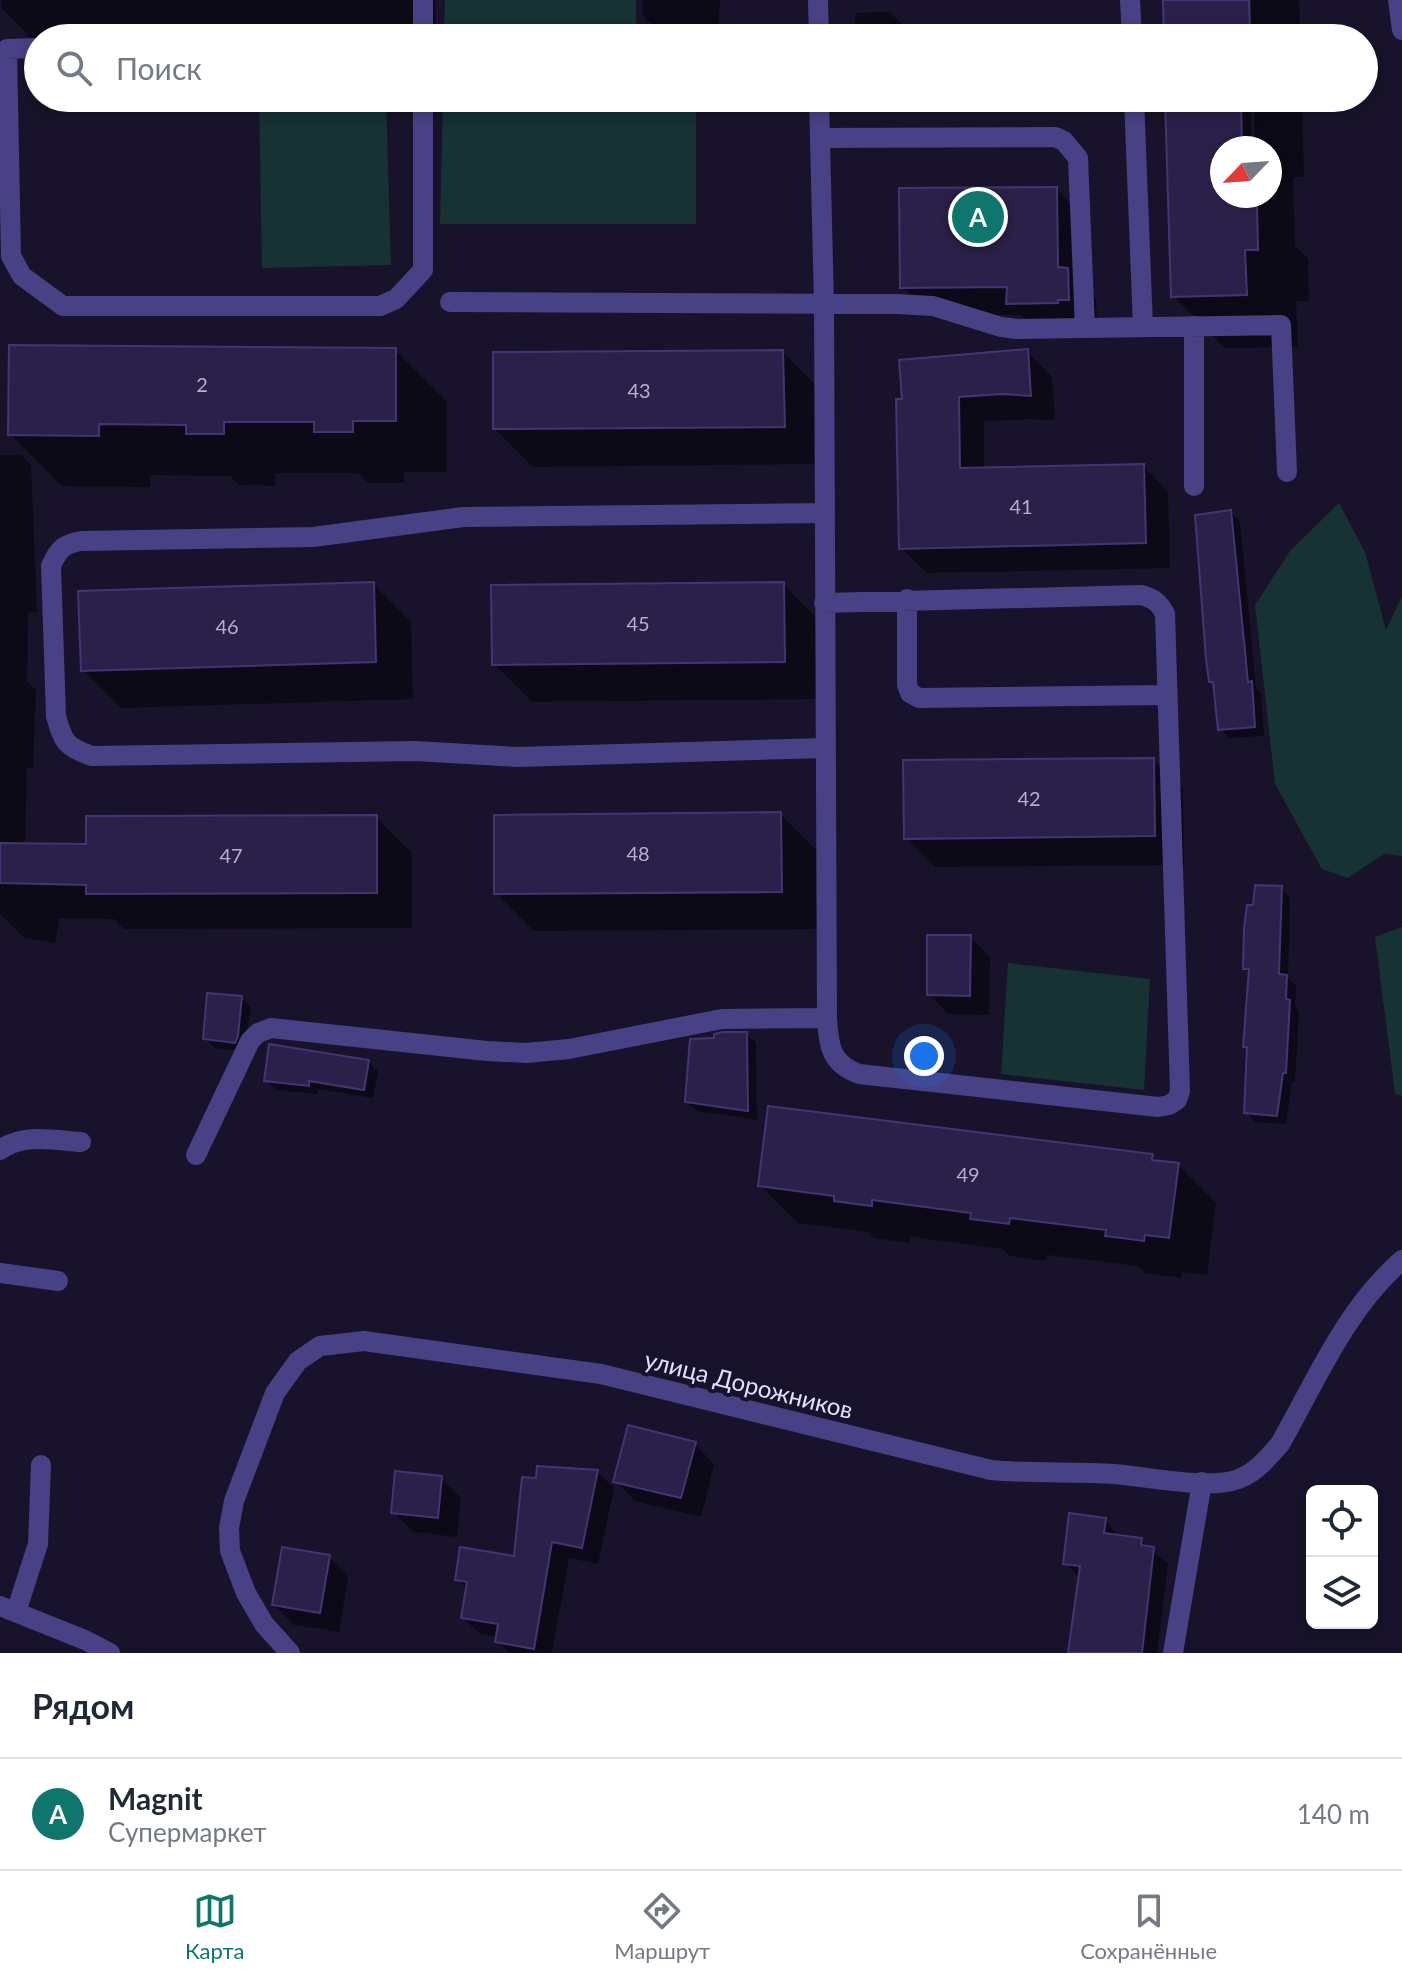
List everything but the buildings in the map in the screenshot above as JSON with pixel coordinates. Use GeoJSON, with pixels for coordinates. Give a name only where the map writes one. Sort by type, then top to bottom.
{"type":"FeatureCollection","features":[{"type":"Feature","properties":{"kind":"street"},"geometry":{"type":"LineString","coordinates":[[423,0],[423,24]]}},
{"type":"Feature","properties":{"kind":"street"},"geometry":{"type":"LineString","coordinates":[[818,0],[819,24]]}},
{"type":"Feature","properties":{"kind":"street"},"geometry":{"type":"LineString","coordinates":[[1130,0],[1131,24]]}},
{"type":"Feature","properties":{"kind":"street"},"geometry":{"type":"LineString","coordinates":[[1398,0],[1402,30]]}},
{"type":"Feature","properties":{"kind":"street"},"geometry":{"type":"LineString","coordinates":[[24,46],[4,44],[11,256],[22,276],[63,306],[380,306],[396,299],[423,270],[423,112]]}},
{"type":"Feature","properties":{"kind":"street"},"geometry":{"type":"LineString","coordinates":[[819,112],[824,305],[823,513],[827,1018],[830,1048],[846,1069],[859,1074],[1158,1107],[1177,1100],[1180,1091],[1165,614],[1160,605],[1153,598],[1141,595],[824,603]]}},
{"type":"Feature","properties":{"kind":"street"},"geometry":{"type":"LineString","coordinates":[[1135,112],[1143,327]]}},
{"type":"Feature","properties":{"kind":"street"},"geometry":{"type":"LineString","coordinates":[[820,138],[1055,137],[1064,141],[1078,158],[1085,328]]}},
{"type":"Feature","properties":{"kind":"street"},"geometry":{"type":"LineString","coordinates":[[450,302],[897,304],[933,306],[1001,327],[1281,325],[1287,472]]}},
{"type":"Feature","properties":{"kind":"street"},"geometry":{"type":"LineString","coordinates":[[1194,326],[1194,486]]}},
{"type":"Feature","properties":{"kind":"street"},"geometry":{"type":"LineString","coordinates":[[823,513],[463,517],[313,537],[81,541],[65,544],[56,553],[51,566],[56,716],[62,737],[72,749],[92,756],[415,751],[517,757],[824,748]]}},
{"type":"Feature","properties":{"kind":"street"},"geometry":{"type":"LineString","coordinates":[[907,599],[907,685],[910,693],[919,698],[1167,695]]}},
{"type":"Feature","properties":{"kind":"street"},"geometry":{"type":"LineString","coordinates":[[196,1155],[250,1041],[258,1033],[271,1028],[526,1053],[569,1049],[722,1019],[827,1018]]}},
{"type":"Feature","properties":{"kind":"street"},"geometry":{"type":"LineString","coordinates":[[0,1150],[22,1140],[81,1142]]}},
{"type":"Feature","properties":{"kind":"street","name":"улица Дорожников"},"geometry":{"type":"LineString","coordinates":[[281,1650],[236,1572],[230,1551],[229,1528],[260,1427],[287,1374],[298,1361],[320,1346],[364,1341],[601,1374],[991,1470],[1232,1481],[1250,1474],[1280,1444],[1351,1316],[1370,1290],[1402,1260]]}},
{"type":"Feature","properties":{"kind":"street"},"geometry":{"type":"LineString","coordinates":[[0,1273],[58,1281]]}},
{"type":"Feature","properties":{"kind":"street"},"geometry":{"type":"LineString","coordinates":[[41,1465],[36,1557],[8,1609],[110,1653]]}},
{"type":"Feature","properties":{"kind":"street"},"geometry":{"type":"LineString","coordinates":[[1173,1653],[1202,1482]]}},
{"type":"Feature","properties":{"kind":"green space"},"geometry":{"type":"Polygon","coordinates":[[[445,0],[636,0],[638,24],[444,24],[445,0]]]}},
{"type":"Feature","properties":{"kind":"green space"},"geometry":{"type":"Polygon","coordinates":[[[259,112],[386,112],[391,265],[262,268],[259,112]]]}},
{"type":"Feature","properties":{"kind":"green space"},"geometry":{"type":"Polygon","coordinates":[[[443,112],[696,112],[696,224],[440,224],[443,112]]]}},
{"type":"Feature","properties":{"kind":"green space"},"geometry":{"type":"Polygon","coordinates":[[[1339,503],[1365,552],[1386,630],[1402,596],[1402,856],[1384,854],[1348,878],[1322,869],[1275,784],[1255,605],[1290,551],[1339,503]]]}},
{"type":"Feature","properties":{"kind":"green space"},"geometry":{"type":"Polygon","coordinates":[[[1402,927],[1402,1096],[1395,1094],[1375,937],[1402,927]]]}},
{"type":"Feature","properties":{"kind":"green space"},"geometry":{"type":"Polygon","coordinates":[[[1008,963],[1150,979],[1144,1090],[1001,1074],[1008,963]]]}},
{"type":"Feature","properties":{"kind":"place","name":"Magnit"},"geometry":{"type":"Point","coordinates":[978,217]}}]}
